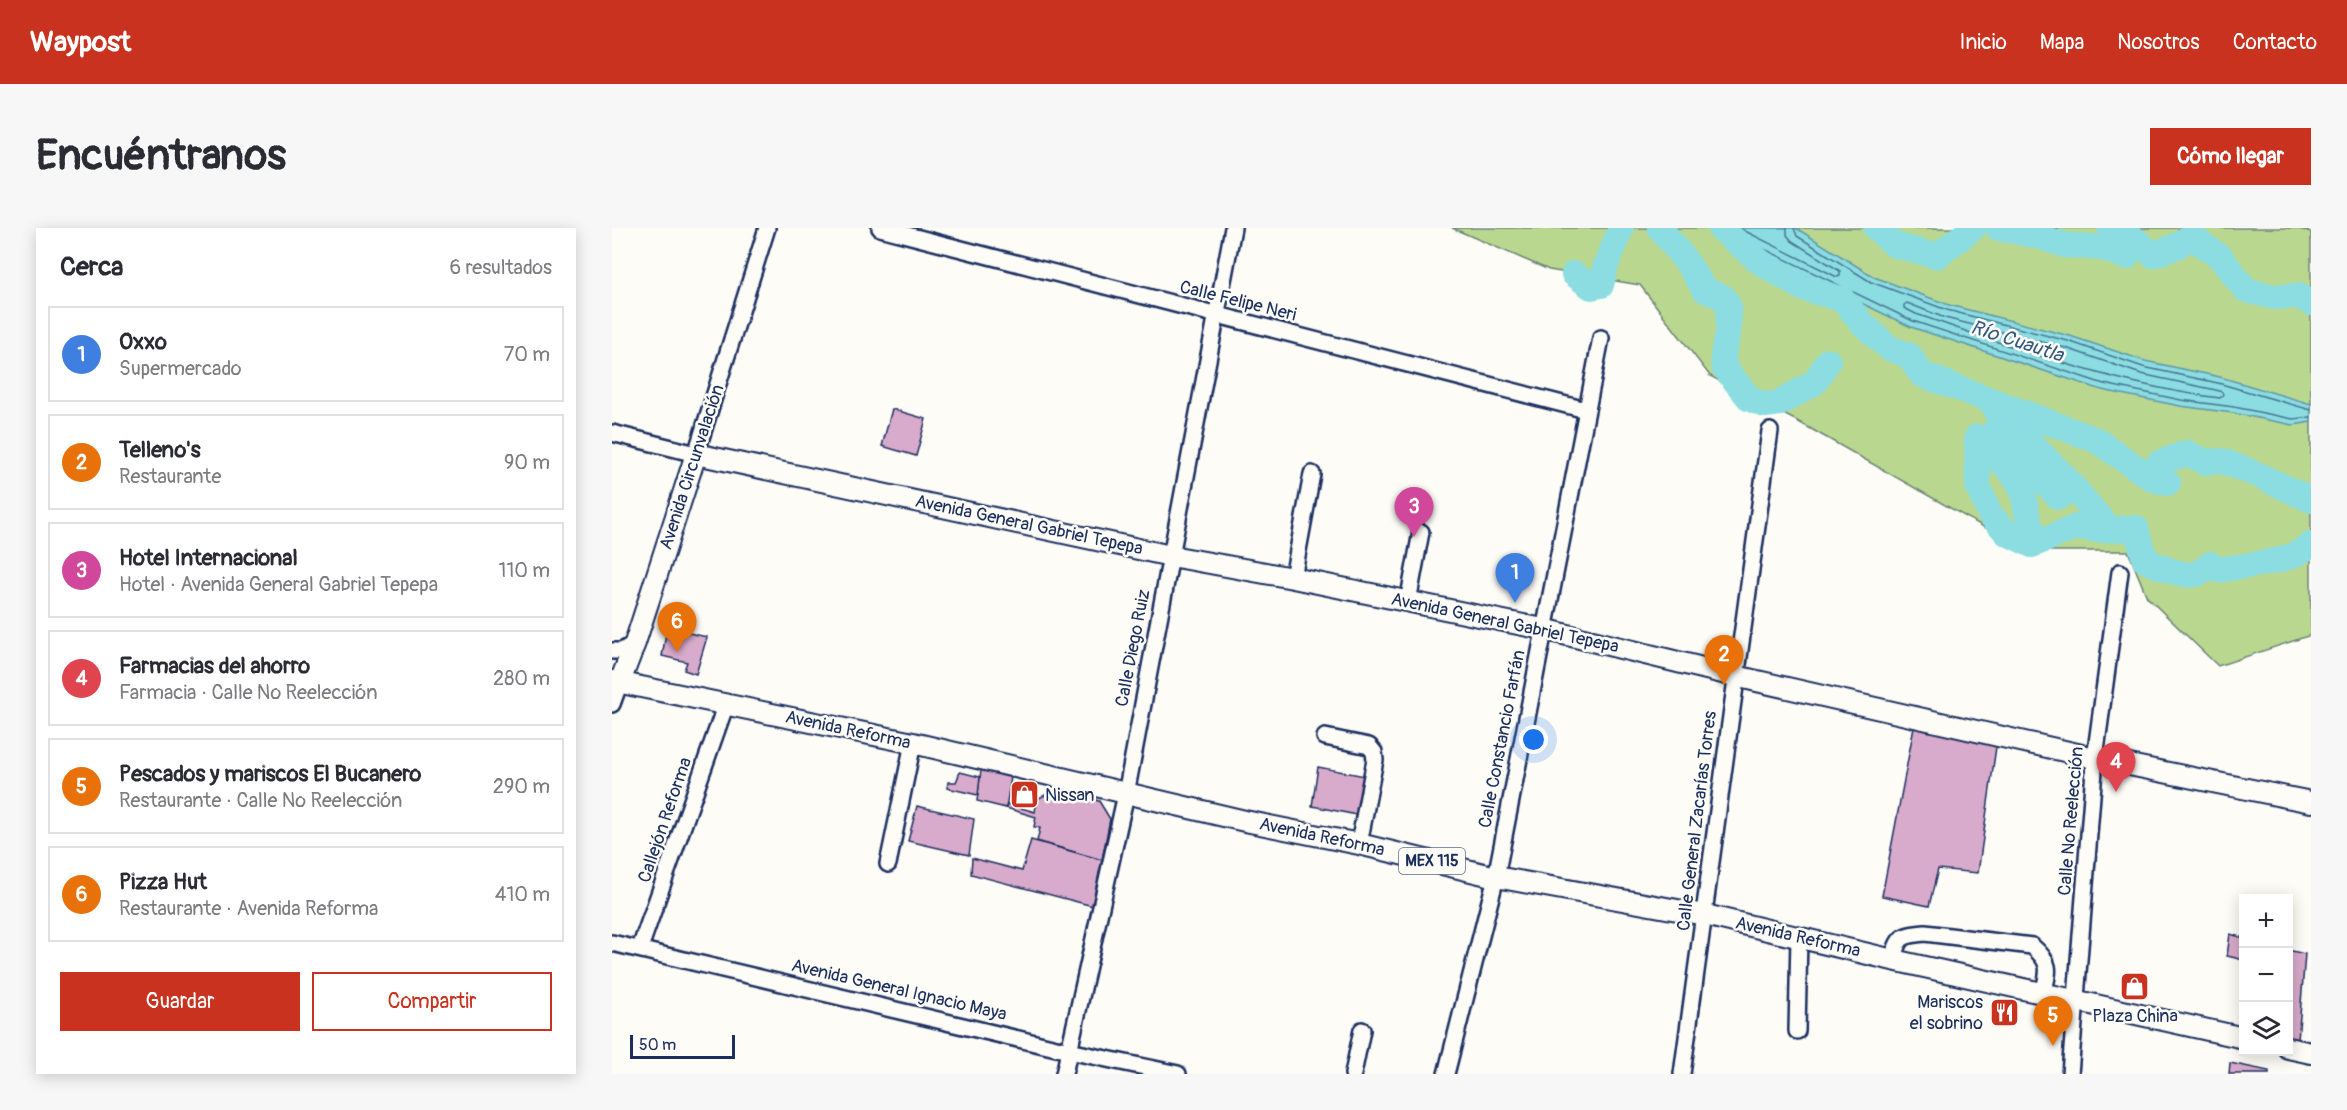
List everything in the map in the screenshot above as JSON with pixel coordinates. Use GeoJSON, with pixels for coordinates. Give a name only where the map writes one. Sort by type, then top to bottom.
{"type":"FeatureCollection","features":[{"type":"Feature","properties":{"kind":"main road","name":"Avenida General Gabriel Tepepa"},"geometry":{"type":"LineString","coordinates":[[696,454],[1171,556],[1293,578],[1543,629],[1735,676],[2095,758],[2311,802]]}},
{"type":"Feature","properties":{"kind":"main road","name":"Avenida Circunvalación"},"geometry":{"type":"LineString","coordinates":[[616,671],[635,643],[696,454]]}},
{"type":"Feature","properties":{"kind":"main road","name":"Avenida Reforma"},"geometry":{"type":"LineString","coordinates":[[616,671],[726,704],[913,743],[1126,794],[1359,844],[1496,877],[1705,915],[1893,960],[2239,1037]]}},
{"type":"Feature","properties":{"kind":"main road"},"geometry":{"type":"LineString","coordinates":[[2293,1049],[2311,1053]]}},
{"type":"Feature","properties":{"kind":"street","name":"Avenida Circunvalación"},"geometry":{"type":"LineString","coordinates":[[696,454],[767,228]]}},
{"type":"Feature","properties":{"kind":"street","name":"Calle Felipe Neri"},"geometry":{"type":"LineString","coordinates":[[880,228],[1586,410]]}},
{"type":"Feature","properties":{"kind":"street","name":"Calle Diego Ruiz"},"geometry":{"type":"LineString","coordinates":[[1064,1074],[1126,794],[1233,228]]}},
{"type":"Feature","properties":{"kind":"street","name":"Calle Constancio Farfán"},"geometry":{"type":"LineString","coordinates":[[1446,1074],[1496,877],[1601,338]]}},
{"type":"Feature","properties":{"kind":"street","name":"Calle General Zacarías Torres"},"geometry":{"type":"LineString","coordinates":[[1682,1074],[1770,431]]}},
{"type":"Feature","properties":{"kind":"street"},"geometry":{"type":"LineString","coordinates":[[612,433],[696,454]]}},
{"type":"Feature","properties":{"kind":"street"},"geometry":{"type":"LineString","coordinates":[[1293,578],[1312,474]]}},
{"type":"Feature","properties":{"kind":"street"},"geometry":{"type":"LineString","coordinates":[[1408,602],[1421,532]]}},
{"type":"Feature","properties":{"kind":"street","name":"Calle No Reelección"},"geometry":{"type":"LineString","coordinates":[[2070,1074],[2095,758],[2120,572]]}},
{"type":"Feature","properties":{"kind":"street","name":"Avenida Circunvalación"},"geometry":{"type":"LineString","coordinates":[[612,704],[616,671]]}},
{"type":"Feature","properties":{"kind":"street","name":"Callejón Reforma"},"geometry":{"type":"LineString","coordinates":[[640,948],[726,704]]}},
{"type":"Feature","properties":{"kind":"street"},"geometry":{"type":"LineString","coordinates":[[1325,737],[1369,746],[1374,752],[1375,760],[1359,844]]}},
{"type":"Feature","properties":{"kind":"street"},"geometry":{"type":"LineString","coordinates":[[888,864],[913,743]]}},
{"type":"Feature","properties":{"kind":"street"},"geometry":{"type":"LineString","coordinates":[[1893,960],[1896,945],[1903,937],[1911,934],[1925,933],[2032,946],[2045,957],[2049,971],[2043,994]]}},
{"type":"Feature","properties":{"kind":"street"},"geometry":{"type":"LineString","coordinates":[[1797,1032],[1799,937]]}},
{"type":"Feature","properties":{"kind":"street","name":"Avenida General Ignacio Maya"},"geometry":{"type":"LineString","coordinates":[[612,943],[1069,1051],[1178,1074]]}},
{"type":"Feature","properties":{"kind":"street"},"geometry":{"type":"LineString","coordinates":[[1353,1074],[1362,1030]]}},
{"type":"Feature","properties":{"kind":"green space"},"geometry":{"type":"Polygon","coordinates":[[[1452,228],[2295,228],[2311,232],[2311,635],[2218,666],[2147,597],[2128,551],[2026,551],[1797,421],[1710,376],[1640,285],[1549,270],[1452,228]]]}},
{"type":"Feature","properties":{"kind":"water","name":"Río Cuautla"},"geometry":{"type":"Polygon","coordinates":[[[1706,228],[1796,228],[1874,277],[1949,305],[2070,336],[2145,361],[2220,377],[2311,404],[2311,422],[2293,425],[2102,390],[1911,327],[1706,228]]]}},
{"type":"Feature","properties":{"kind":"building"},"geometry":{"type":"Polygon","coordinates":[[[892,409],[926,419],[916,456],[882,446],[892,409]]]}},
{"type":"Feature","properties":{"kind":"building"},"geometry":{"type":"Polygon","coordinates":[[[667,628],[707,637],[696,674],[684,670],[687,662],[662,656],[667,628]]]}},
{"type":"Feature","properties":{"kind":"building"},"geometry":{"type":"Polygon","coordinates":[[[1915,722],[1997,740],[1978,873],[1938,869],[1929,906],[1882,896],[1915,722]]]}},
{"type":"Feature","properties":{"kind":"building"},"geometry":{"type":"Polygon","coordinates":[[[1318,767],[1365,776],[1357,815],[1312,806],[1318,767]]]}},
{"type":"Feature","properties":{"kind":"building"},"geometry":{"type":"Polygon","coordinates":[[[981,770],[1011,777],[1006,808],[977,801],[981,770]]]}},
{"type":"Feature","properties":{"kind":"building"},"geometry":{"type":"Polygon","coordinates":[[[960,772],[980,777],[978,795],[947,788],[948,782],[956,782],[960,772]]]}},
{"type":"Feature","properties":{"kind":"building"},"geometry":{"type":"Polygon","coordinates":[[[1055,790],[1099,801],[1110,819],[1102,860],[1037,841],[1040,828],[1034,827],[1036,817],[1006,808],[1007,804],[1035,812],[1037,799],[1055,790]]]}},
{"type":"Feature","properties":{"kind":"building"},"geometry":{"type":"Polygon","coordinates":[[[917,806],[974,819],[969,855],[908,841],[917,806]]]}},
{"type":"Feature","properties":{"kind":"building"},"geometry":{"type":"Polygon","coordinates":[[[1031,840],[1102,860],[1093,906],[971,874],[972,858],[1022,871],[1031,840]]]}},
{"type":"Feature","properties":{"kind":"building"},"geometry":{"type":"Polygon","coordinates":[[[2230,934],[2239,937],[2239,959],[2227,956],[2230,934]]]}},
{"type":"Feature","properties":{"kind":"building"},"geometry":{"type":"Polygon","coordinates":[[[2293,951],[2305,954],[2298,1040],[2293,1038],[2293,951]]]}},
{"type":"Feature","properties":{"kind":"building"},"geometry":{"type":"Polygon","coordinates":[[[2230,1063],[2269,1071],[2269,1074],[2229,1074],[2230,1063]]]}},
{"type":"Feature","properties":{"kind":"waterway"},"geometry":{"type":"LineString","coordinates":[[1574,274],[1591,287],[1601,285],[1605,268],[1621,228]]}},
{"type":"Feature","properties":{"kind":"waterway"},"geometry":{"type":"LineString","coordinates":[[1660,228],[1705,290],[1723,297],[1729,307],[1728,334],[1723,354],[1724,367],[1750,399],[1765,405],[1780,403],[1815,382],[1828,361]]}},
{"type":"Feature","properties":{"kind":"waterway"},"geometry":{"type":"LineString","coordinates":[[1720,228],[1763,264],[1802,288],[1842,299],[1863,324],[1889,348],[1910,356],[1921,374],[2096,440],[2153,479],[2168,483]]}},
{"type":"Feature","properties":{"kind":"waterway"},"geometry":{"type":"LineString","coordinates":[[1876,228],[1895,245],[1937,256],[1973,228]]}},
{"type":"Feature","properties":{"kind":"waterway"},"geometry":{"type":"LineString","coordinates":[[1998,228],[2034,235],[2065,245],[2103,248],[2126,257]]}},
{"type":"Feature","properties":{"kind":"waterway"},"geometry":{"type":"LineString","coordinates":[[2110,228],[2136,240],[2153,255],[2179,245],[2190,236],[2220,257],[2246,290],[2274,297],[2299,296],[2311,303]]}},
{"type":"Feature","properties":{"kind":"waterway"},"geometry":{"type":"LineString","coordinates":[[1991,401],[2001,419],[1987,446],[2020,485],[2029,523],[2036,536],[2042,540]]}},
{"type":"Feature","properties":{"kind":"waterway"},"geometry":{"type":"LineString","coordinates":[[2001,419],[2008,419],[2025,434],[2109,529]]}},
{"type":"Feature","properties":{"kind":"waterway"},"geometry":{"type":"LineString","coordinates":[[1977,437],[1978,487],[1990,514],[2007,533],[2032,545],[2076,527],[2098,530],[2136,528],[2145,560],[2171,571],[2188,575],[2196,574],[2210,564],[2218,570],[2279,560],[2311,544]]}},
{"type":"Feature","properties":{"kind":"waterway"},"geometry":{"type":"LineString","coordinates":[[2010,450],[2059,497]]}},
{"type":"Feature","properties":{"kind":"waterway"},"geometry":{"type":"LineString","coordinates":[[2159,463],[2187,453],[2205,462],[2222,461],[2311,500]]}},
{"type":"Feature","properties":{"kind":"place","name":"Hotel Internacional"},"geometry":{"type":"Point","coordinates":[1414,537]}},
{"type":"Feature","properties":{"kind":"place","name":"Oxxo"},"geometry":{"type":"Point","coordinates":[1515,603]}},
{"type":"Feature","properties":{"kind":"place","name":"Pizza Hut"},"geometry":{"type":"Point","coordinates":[677,652]}},
{"type":"Feature","properties":{"kind":"place","name":"Telleno's"},"geometry":{"type":"Point","coordinates":[1724,685]}},
{"type":"Feature","properties":{"kind":"place","name":"Farmacias del ahorro"},"geometry":{"type":"Point","coordinates":[2116,792]}},
{"type":"Feature","properties":{"kind":"place","name":"Nissan"},"geometry":{"type":"Point","coordinates":[1024,795]}},
{"type":"Feature","properties":{"kind":"place","name":"Plaza China"},"geometry":{"type":"Point","coordinates":[2135,987]}},
{"type":"Feature","properties":{"kind":"place","name":"Mariscos el sobrino"},"geometry":{"type":"Point","coordinates":[2004,1012]}},
{"type":"Feature","properties":{"kind":"place","name":"Pescados y mariscos El Bucanero"},"geometry":{"type":"Point","coordinates":[2053,1046]}}]}
